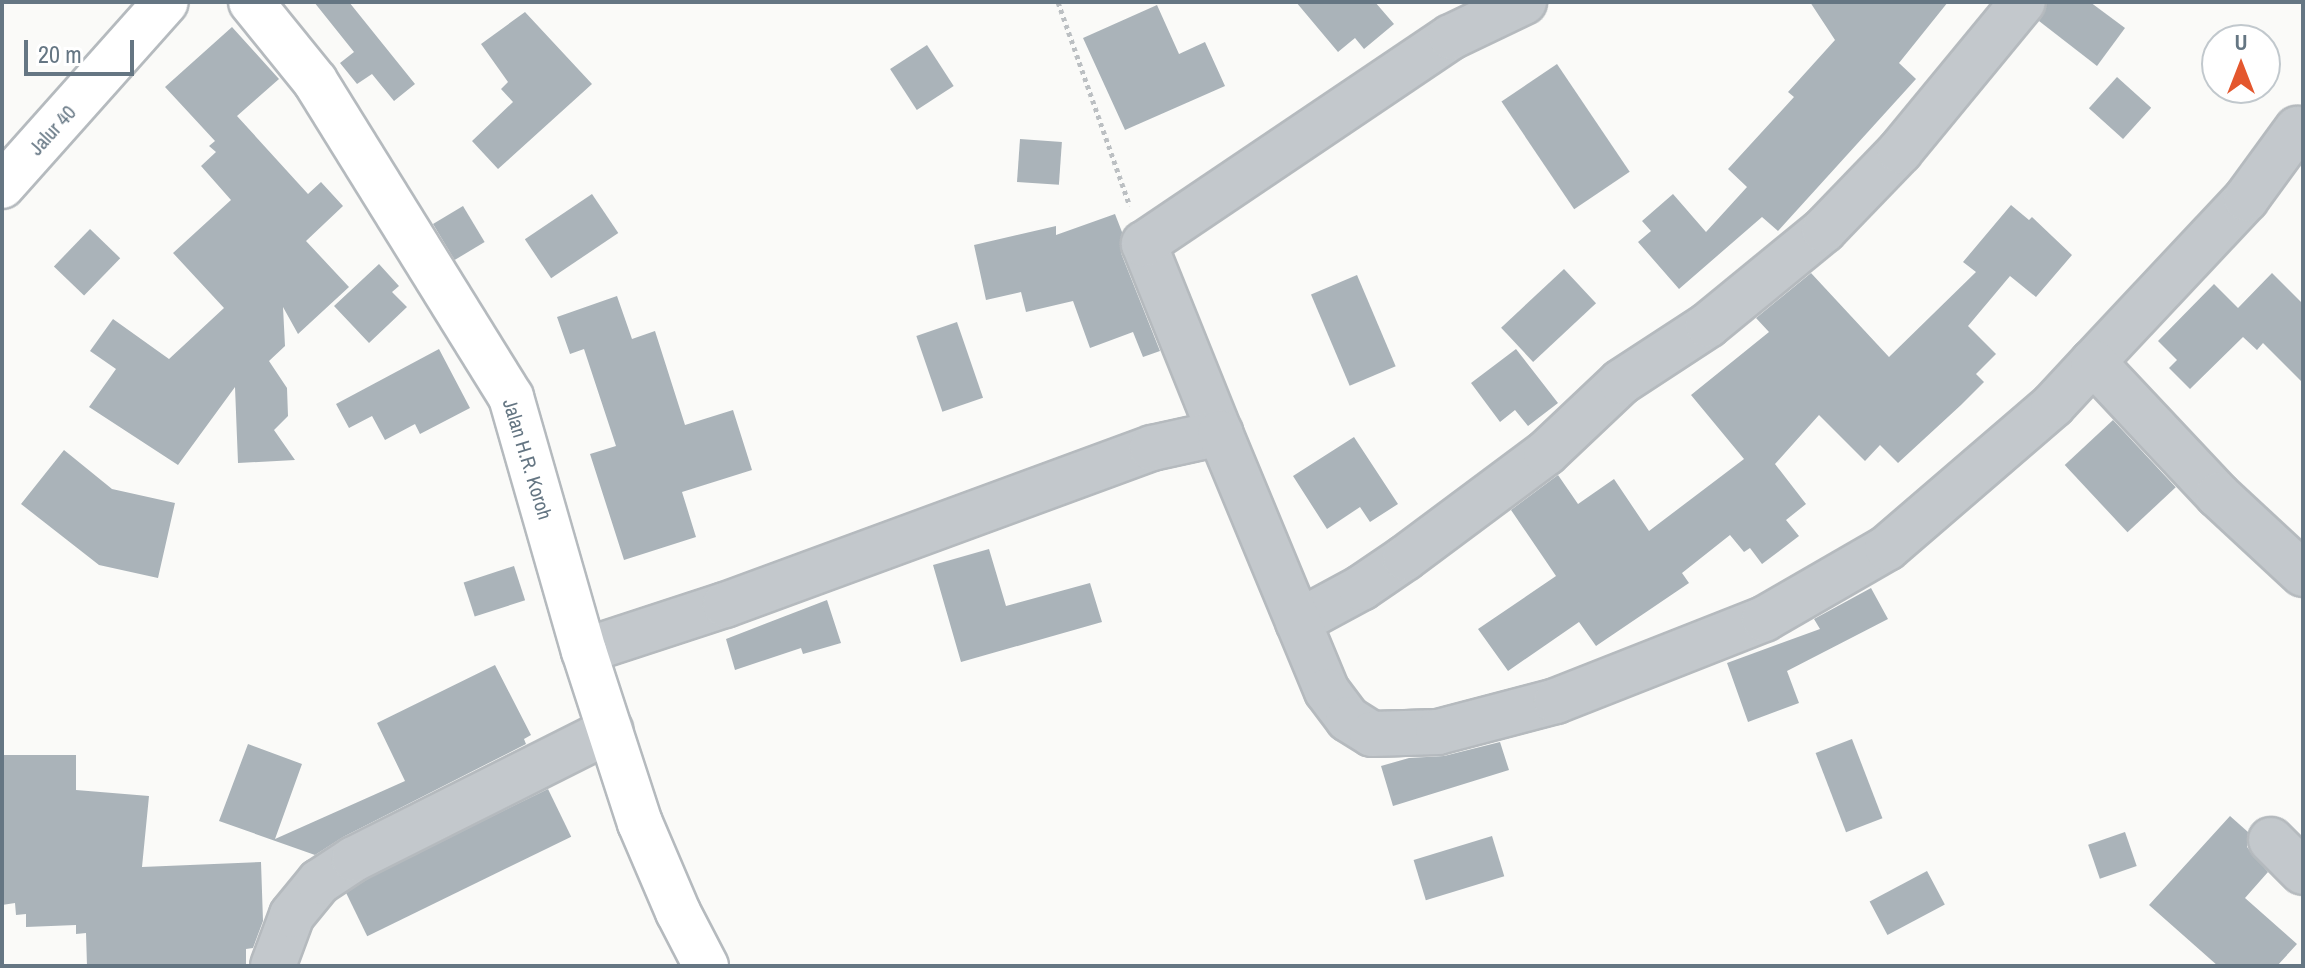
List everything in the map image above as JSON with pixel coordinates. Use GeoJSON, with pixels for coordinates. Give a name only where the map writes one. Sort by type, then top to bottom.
{"type":"FeatureCollection","features":[{"type":"Feature","properties":{"kind":"main road","name":"Jalur 40"},"geometry":{"type":"LineString","coordinates":[[2,186],[166,2]]}},
{"type":"Feature","properties":{"kind":"main road","name":"Jalan H.R. Koroh"},"geometry":{"type":"LineString","coordinates":[[251,2],[315,81],[511,397],[584,651],[640,823],[678,912],[706,966]]}},
{"type":"Feature","properties":{"kind":"street"},"geometry":{"type":"LineString","coordinates":[[1524,2],[1451,37],[1144,244],[1327,691],[1348,719],[1372,734],[1438,732],[1556,701],[1764,619],[1887,548],[2053,405],[2246,199],[2297,129]]}},
{"type":"Feature","properties":{"kind":"street"},"geometry":{"type":"LineString","coordinates":[[1298,622],[1361,588],[1546,453],[1621,382],[1708,325],[1824,230],[1900,151],[2023,2]]}},
{"type":"Feature","properties":{"kind":"street"},"geometry":{"type":"LineString","coordinates":[[2093,362],[2218,495],[2303,574]]}},
{"type":"Feature","properties":{"kind":"street"},"geometry":{"type":"LineString","coordinates":[[584,651],[725,605],[1152,448],[1220,433]]}},
{"type":"Feature","properties":{"kind":"street"},"geometry":{"type":"LineString","coordinates":[[273,966],[292,915],[319,882],[354,859],[610,730]]}},
{"type":"Feature","properties":{"kind":"street"},"geometry":{"type":"LineString","coordinates":[[2271,840],[2303,872]]}},
{"type":"Feature","properties":{"kind":"path"},"geometry":{"type":"LineString","coordinates":[[1058,2],[1144,244]]}},
{"type":"Feature","properties":{"kind":"building"},"geometry":{"type":"Polygon","coordinates":[[[314,2],[349,2],[415,84],[394,101],[372,74],[357,84],[340,63],[354,52],[314,2]]]}},
{"type":"Feature","properties":{"kind":"building"},"geometry":{"type":"Polygon","coordinates":[[[1296,2],[1375,2],[1394,24],[1364,49],[1355,38],[1338,52],[1296,2]]]}},
{"type":"Feature","properties":{"kind":"building"},"geometry":{"type":"Polygon","coordinates":[[[1810,2],[1948,2],[1899,63],[1916,79],[1778,231],[1762,217],[1679,289],[1638,242],[1651,231],[1642,221],[1673,194],[1706,232],[1747,187],[1728,169],[1794,97],[1788,92],[1835,40],[1810,2]]]}},
{"type":"Feature","properties":{"kind":"building"},"geometry":{"type":"Polygon","coordinates":[[[2047,2],[2090,2],[2125,28],[2097,66],[2039,21],[2047,2]]]}},
{"type":"Feature","properties":{"kind":"building"},"geometry":{"type":"Polygon","coordinates":[[[1157,5],[1179,54],[1205,42],[1225,86],[1125,130],[1083,38],[1157,5]]]}},
{"type":"Feature","properties":{"kind":"building"},"geometry":{"type":"Polygon","coordinates":[[[525,12],[592,84],[498,169],[472,141],[513,102],[501,89],[508,82],[481,44],[525,12]]]}},
{"type":"Feature","properties":{"kind":"building"},"geometry":{"type":"Polygon","coordinates":[[[232,27],[279,79],[237,116],[308,194],[321,182],[343,206],[306,241],[349,287],[298,334],[283,307],[285,346],[269,361],[287,388],[288,416],[274,430],[295,460],[238,463],[235,387],[178,465],[89,407],[116,369],[90,351],[113,319],[169,359],[224,308],[173,253],[231,200],[201,166],[216,152],[209,146],[215,141],[165,87],[232,27]]]}},
{"type":"Feature","properties":{"kind":"building"},"geometry":{"type":"Polygon","coordinates":[[[927,45],[954,86],[917,110],[890,69],[927,45]]]}},
{"type":"Feature","properties":{"kind":"building"},"geometry":{"type":"Polygon","coordinates":[[[1557,64],[1630,172],[1574,209],[1501,101],[1557,64]]]}},
{"type":"Feature","properties":{"kind":"building"},"geometry":{"type":"Polygon","coordinates":[[[2117,77],[2151,108],[2123,139],[2089,108],[2117,77]]]}},
{"type":"Feature","properties":{"kind":"building"},"geometry":{"type":"Polygon","coordinates":[[[1020,139],[1062,142],[1059,185],[1017,182],[1020,139]]]}},
{"type":"Feature","properties":{"kind":"building"},"geometry":{"type":"Polygon","coordinates":[[[592,194],[618,233],[551,278],[525,239],[592,194]]]}},
{"type":"Feature","properties":{"kind":"building"},"geometry":{"type":"Polygon","coordinates":[[[2011,205],[2029,220],[2032,217],[2072,255],[2036,297],[2010,276],[1968,326],[1996,354],[1976,374],[1984,382],[1961,405],[1898,463],[1880,445],[1865,461],[1819,415],[1775,464],[1806,504],[1786,520],[1799,536],[1762,564],[1750,548],[1744,552],[1730,535],[1682,573],[1689,583],[1596,646],[1579,622],[1508,671],[1478,629],[1556,576],[1511,510],[1558,475],[1578,504],[1614,479],[1649,531],[1744,459],[1691,395],[1769,332],[1756,318],[1811,273],[1889,357],[1976,272],[1963,262],[2011,205]]]}},
{"type":"Feature","properties":{"kind":"building"},"geometry":{"type":"Polygon","coordinates":[[[463,206],[485,242],[455,260],[433,224],[463,206]]]}},
{"type":"Feature","properties":{"kind":"building"},"geometry":{"type":"Polygon","coordinates":[[[1115,214],[1122,232],[1121,253],[1160,351],[1143,357],[1133,332],[1090,348],[1073,301],[1026,312],[1021,292],[986,300],[974,245],[1056,226],[1056,235],[1115,214]]]}},
{"type":"Feature","properties":{"kind":"building"},"geometry":{"type":"Polygon","coordinates":[[[90,229],[120,258],[84,296],[54,266],[90,229]]]}},
{"type":"Feature","properties":{"kind":"building"},"geometry":{"type":"Polygon","coordinates":[[[379,264],[399,286],[392,292],[407,307],[369,343],[334,306],[379,264]]]}},
{"type":"Feature","properties":{"kind":"building"},"geometry":{"type":"Polygon","coordinates":[[[1564,269],[1596,303],[1533,362],[1501,328],[1564,269]]]}},
{"type":"Feature","properties":{"kind":"building"},"geometry":{"type":"Polygon","coordinates":[[[2272,273],[2303,304],[2303,383],[2263,343],[2257,350],[2243,337],[2190,389],[2169,368],[2177,360],[2158,341],[2214,284],[2238,308],[2272,273]]]}},
{"type":"Feature","properties":{"kind":"building"},"geometry":{"type":"Polygon","coordinates":[[[1357,275],[1396,366],[1350,386],[1311,295],[1357,275]]]}},
{"type":"Feature","properties":{"kind":"building"},"geometry":{"type":"Polygon","coordinates":[[[617,296],[632,339],[655,331],[685,425],[733,410],[752,470],[682,492],[696,537],[624,560],[590,454],[616,446],[584,349],[570,354],[557,317],[617,296]]]}},
{"type":"Feature","properties":{"kind":"building"},"geometry":{"type":"Polygon","coordinates":[[[957,322],[983,398],[942,412],[916,336],[957,322]]]}},
{"type":"Feature","properties":{"kind":"building"},"geometry":{"type":"Polygon","coordinates":[[[439,349],[470,408],[420,434],[415,424],[385,440],[372,416],[349,428],[336,404],[439,349]]]}},
{"type":"Feature","properties":{"kind":"building"},"geometry":{"type":"Polygon","coordinates":[[[1516,349],[1558,403],[1528,426],[1515,410],[1500,422],[1471,383],[1516,349]]]}},
{"type":"Feature","properties":{"kind":"building"},"geometry":{"type":"Polygon","coordinates":[[[2113,420],[2176,487],[2127,532],[2065,465],[2113,420]]]}},
{"type":"Feature","properties":{"kind":"building"},"geometry":{"type":"Polygon","coordinates":[[[1354,437],[1398,504],[1370,522],[1360,507],[1327,529],[1293,476],[1354,437]]]}},
{"type":"Feature","properties":{"kind":"building"},"geometry":{"type":"Polygon","coordinates":[[[64,450],[112,489],[175,503],[158,578],[99,565],[21,504],[64,450]]]}},
{"type":"Feature","properties":{"kind":"building"},"geometry":{"type":"Polygon","coordinates":[[[989,549],[1006,606],[1090,583],[1102,622],[961,662],[933,565],[989,549]]]}},
{"type":"Feature","properties":{"kind":"building"},"geometry":{"type":"Polygon","coordinates":[[[514,566],[525,600],[475,617],[464,582],[514,566]]]}},
{"type":"Feature","properties":{"kind":"building"},"geometry":{"type":"Polygon","coordinates":[[[1871,588],[1888,619],[1787,671],[1799,703],[1748,722],[1727,663],[1820,629],[1814,619],[1871,588]]]}},
{"type":"Feature","properties":{"kind":"building"},"geometry":{"type":"Polygon","coordinates":[[[827,600],[841,643],[803,654],[801,648],[735,670],[726,639],[827,600]]]}},
{"type":"Feature","properties":{"kind":"building"},"geometry":{"type":"Polygon","coordinates":[[[495,665],[531,735],[524,739],[526,744],[343,837],[315,855],[219,821],[248,744],[302,764],[275,839],[405,781],[377,723],[495,665]]]}},
{"type":"Feature","properties":{"kind":"building"},"geometry":{"type":"Polygon","coordinates":[[[1852,739],[1882,818],[1846,832],[1816,753],[1852,739]]]}},
{"type":"Feature","properties":{"kind":"building"},"geometry":{"type":"Polygon","coordinates":[[[1500,742],[1509,770],[1393,806],[1381,766],[1409,758],[1444,756],[1500,742]]]}},
{"type":"Feature","properties":{"kind":"building"},"geometry":{"type":"Polygon","coordinates":[[[2,755],[76,755],[76,790],[149,796],[142,867],[261,862],[263,921],[253,948],[246,949],[246,966],[87,966],[86,933],[76,934],[76,925],[26,927],[26,914],[16,915],[15,903],[2,905],[2,755]]]}},
{"type":"Feature","properties":{"kind":"building"},"geometry":{"type":"Polygon","coordinates":[[[548,789],[571,837],[367,936],[344,889],[548,789]]]}},
{"type":"Feature","properties":{"kind":"building"},"geometry":{"type":"Polygon","coordinates":[[[2230,816],[2248,832],[2247,847],[2268,872],[2245,898],[2297,944],[2277,966],[2218,966],[2149,905],[2230,816]]]}},
{"type":"Feature","properties":{"kind":"building"},"geometry":{"type":"Polygon","coordinates":[[[2125,832],[2137,866],[2100,879],[2088,845],[2125,832]]]}},
{"type":"Feature","properties":{"kind":"building"},"geometry":{"type":"Polygon","coordinates":[[[1492,836],[1504,876],[1426,900],[1414,860],[1492,836]]]}},
{"type":"Feature","properties":{"kind":"building"},"geometry":{"type":"Polygon","coordinates":[[[1927,871],[1945,905],[1887,935],[1870,902],[1927,871]]]}}]}
